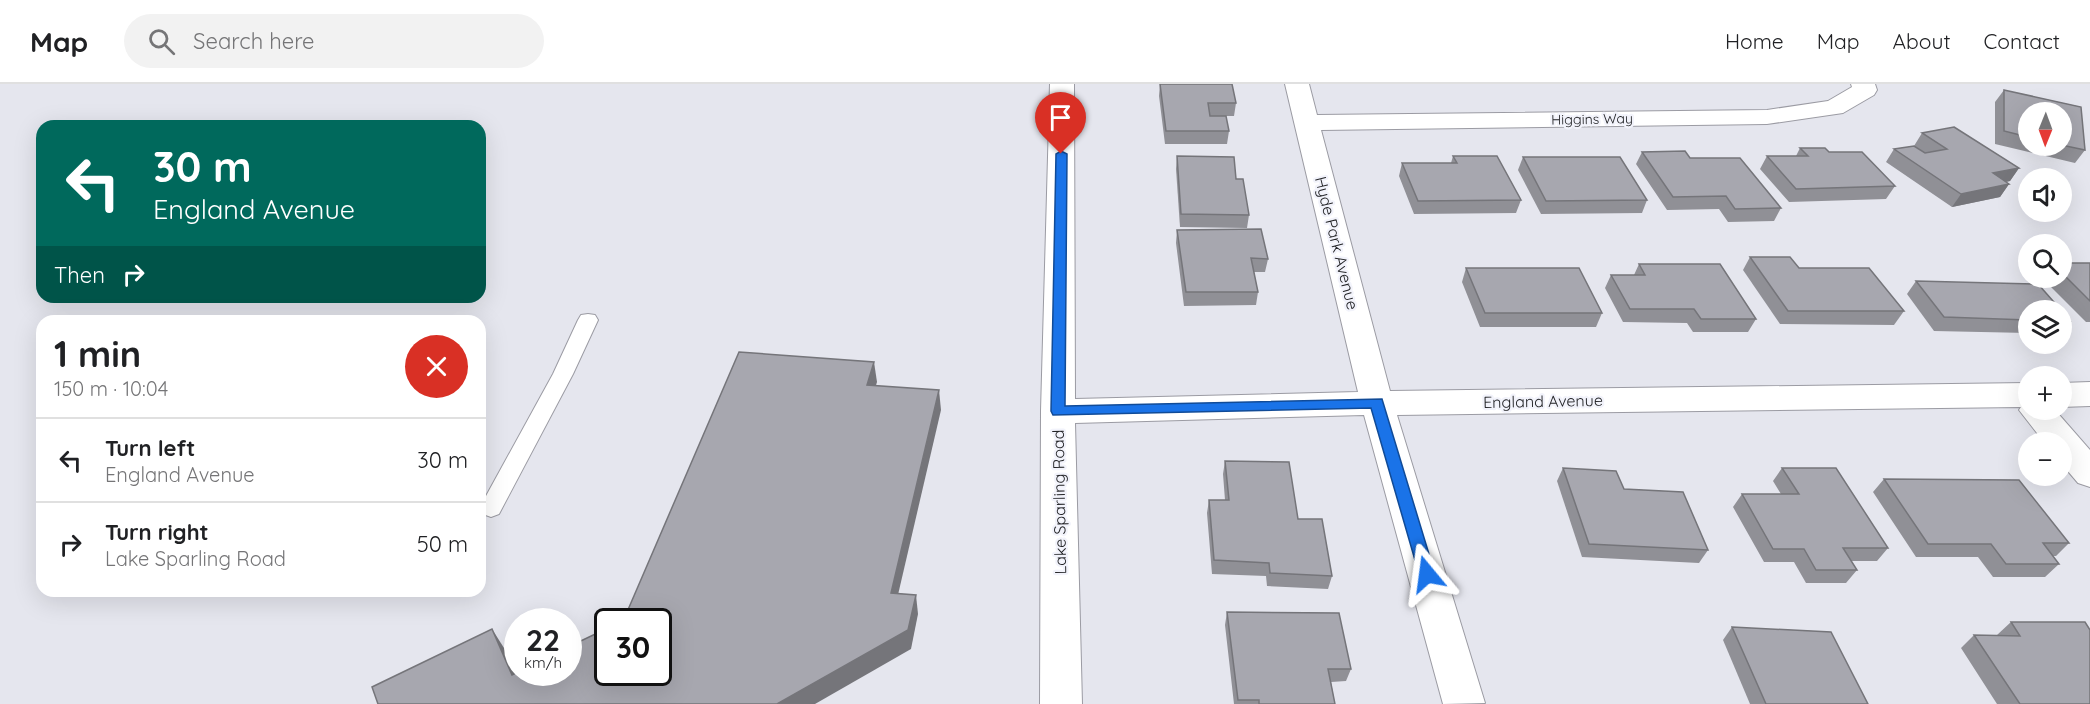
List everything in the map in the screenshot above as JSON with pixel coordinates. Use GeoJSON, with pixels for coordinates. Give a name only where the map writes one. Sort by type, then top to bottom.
{"type":"FeatureCollection","features":[{"type":"Feature","properties":{"kind":"street","name":"Lake Sparling Road"},"geometry":{"type":"LineString","coordinates":[[1061,704],[1058,411],[1062,84]]}},
{"type":"Feature","properties":{"kind":"street","name":"Hyde Park Avenue"},"geometry":{"type":"LineString","coordinates":[[1297,84],[1377,403],[1464,703]]}},
{"type":"Feature","properties":{"kind":"street","name":"Higgins Way"},"geometry":{"type":"LineString","coordinates":[[1307,123],[1767,117],[1834,108],[1865,90],[1863,84]]}},
{"type":"Feature","properties":{"kind":"street"},"geometry":{"type":"LineString","coordinates":[[2072,395],[2090,394]]}},
{"type":"Feature","properties":{"kind":"street","name":"England Avenue"},"geometry":{"type":"LineString","coordinates":[[1058,411],[1377,403],[2018,400]]}},
{"type":"Feature","properties":{"kind":"street"},"geometry":{"type":"LineString","coordinates":[[2045,420],[2090,474]]}},
{"type":"Feature","properties":{"kind":"lane"},"geometry":{"type":"LineString","coordinates":[[491,508],[563,374],[588,320]]}},
{"type":"Feature","properties":{"kind":"building"},"geometry":{"type":"Polygon","coordinates":[[[1160,84],[1232,84],[1236,103],[1208,103],[1210,116],[1226,116],[1229,131],[1166,131],[1160,84]]]}},
{"type":"Feature","properties":{"kind":"building"},"geometry":{"type":"Polygon","coordinates":[[[2004,90],[2058,102],[2018,102],[2018,134],[2004,131],[2004,90]]]}},
{"type":"Feature","properties":{"kind":"building"},"geometry":{"type":"Polygon","coordinates":[[[2072,105],[2081,107],[2085,150],[2072,147],[2072,105]]]}},
{"type":"Feature","properties":{"kind":"building"},"geometry":{"type":"Polygon","coordinates":[[[1954,127],[2019,168],[1993,173],[2009,184],[1961,194],[1894,149],[1914,146],[1925,153],[1947,149],[1922,133],[1954,127]]]}},
{"type":"Feature","properties":{"kind":"building"},"geometry":{"type":"Polygon","coordinates":[[[1800,148],[1825,148],[1829,152],[1862,152],[1895,186],[1796,189],[1767,156],[1808,156],[1800,148]]]}},
{"type":"Feature","properties":{"kind":"building"},"geometry":{"type":"Polygon","coordinates":[[[1685,151],[1690,158],[1740,158],[1781,208],[1735,209],[1726,196],[1673,197],[1642,152],[1685,151]]]}},
{"type":"Feature","properties":{"kind":"building"},"geometry":{"type":"Polygon","coordinates":[[[1177,156],[1234,157],[1236,179],[1243,179],[1249,215],[1181,214],[1177,156]]]}},
{"type":"Feature","properties":{"kind":"building"},"geometry":{"type":"Polygon","coordinates":[[[1453,156],[1497,156],[1521,200],[1418,201],[1402,163],[1457,163],[1453,156]]]}},
{"type":"Feature","properties":{"kind":"building"},"geometry":{"type":"Polygon","coordinates":[[[1523,157],[1620,157],[1647,200],[1546,201],[1523,157]]]}},
{"type":"Feature","properties":{"kind":"building"},"geometry":{"type":"Polygon","coordinates":[[[1261,229],[1268,259],[1251,258],[1258,292],[1186,292],[1177,230],[1261,229]]]}},
{"type":"Feature","properties":{"kind":"building"},"geometry":{"type":"Polygon","coordinates":[[[1750,257],[1790,257],[1799,268],[1869,268],[1904,311],[1788,311],[1750,257]]]}},
{"type":"Feature","properties":{"kind":"building"},"geometry":{"type":"Polygon","coordinates":[[[2072,263],[2090,263],[2090,301],[2072,283],[2072,263]]]}},
{"type":"Feature","properties":{"kind":"building"},"geometry":{"type":"Polygon","coordinates":[[[1639,264],[1720,264],[1756,319],[1701,319],[1694,309],[1630,309],[1611,275],[1645,275],[1639,264]]]}},
{"type":"Feature","properties":{"kind":"building"},"geometry":{"type":"Polygon","coordinates":[[[1466,268],[1579,268],[1602,313],[1485,313],[1466,268]]]}},
{"type":"Feature","properties":{"kind":"building"},"geometry":{"type":"Polygon","coordinates":[[[1916,281],[2018,284],[2018,288],[2042,288],[2052,300],[2018,300],[2018,320],[1944,317],[1916,281]]]}},
{"type":"Feature","properties":{"kind":"building"},"geometry":{"type":"Polygon","coordinates":[[[739,352],[874,362],[867,385],[939,390],[891,593],[916,595],[908,630],[777,704],[378,704],[372,687],[492,629],[504,657],[504,686],[582,686],[582,640],[594,635],[594,686],[672,686],[672,608],[629,608],[739,352]]]}},
{"type":"Feature","properties":{"kind":"building"},"geometry":{"type":"Polygon","coordinates":[[[1225,461],[1289,462],[1298,519],[1322,519],[1332,576],[1270,573],[1269,563],[1214,560],[1209,500],[1229,500],[1225,461]]]}},
{"type":"Feature","properties":{"kind":"building"},"geometry":{"type":"Polygon","coordinates":[[[1563,468],[1616,471],[1624,489],[1683,492],[1708,550],[1589,544],[1563,468]]]}},
{"type":"Feature","properties":{"kind":"building"},"geometry":{"type":"Polygon","coordinates":[[[1782,468],[1836,468],[1888,548],[1843,548],[1857,570],[1816,570],[1804,549],[1773,549],[1742,494],[1799,494],[1782,468]]]}},
{"type":"Feature","properties":{"kind":"building"},"geometry":{"type":"Polygon","coordinates":[[[1884,479],[2018,480],[2018,486],[2024,486],[2069,543],[2043,543],[2059,564],[2006,564],[1991,544],[1928,544],[1884,479]]]}},
{"type":"Feature","properties":{"kind":"building"},"geometry":{"type":"Polygon","coordinates":[[[1227,612],[1339,613],[1351,669],[1328,669],[1335,704],[1259,704],[1259,700],[1238,700],[1227,612]]]}},
{"type":"Feature","properties":{"kind":"building"},"geometry":{"type":"Polygon","coordinates":[[[2011,622],[2085,622],[2090,630],[2090,704],[2020,704],[1974,635],[2020,636],[2011,622]]]}},
{"type":"Feature","properties":{"kind":"building"},"geometry":{"type":"Polygon","coordinates":[[[1732,627],[1831,632],[1868,704],[1766,704],[1732,627]]]}},
{"type":"Feature","properties":{"kind":"route"},"geometry":{"type":"LineString","coordinates":[[1061,154],[1058,411],[1377,403],[1427,574]]}}]}
